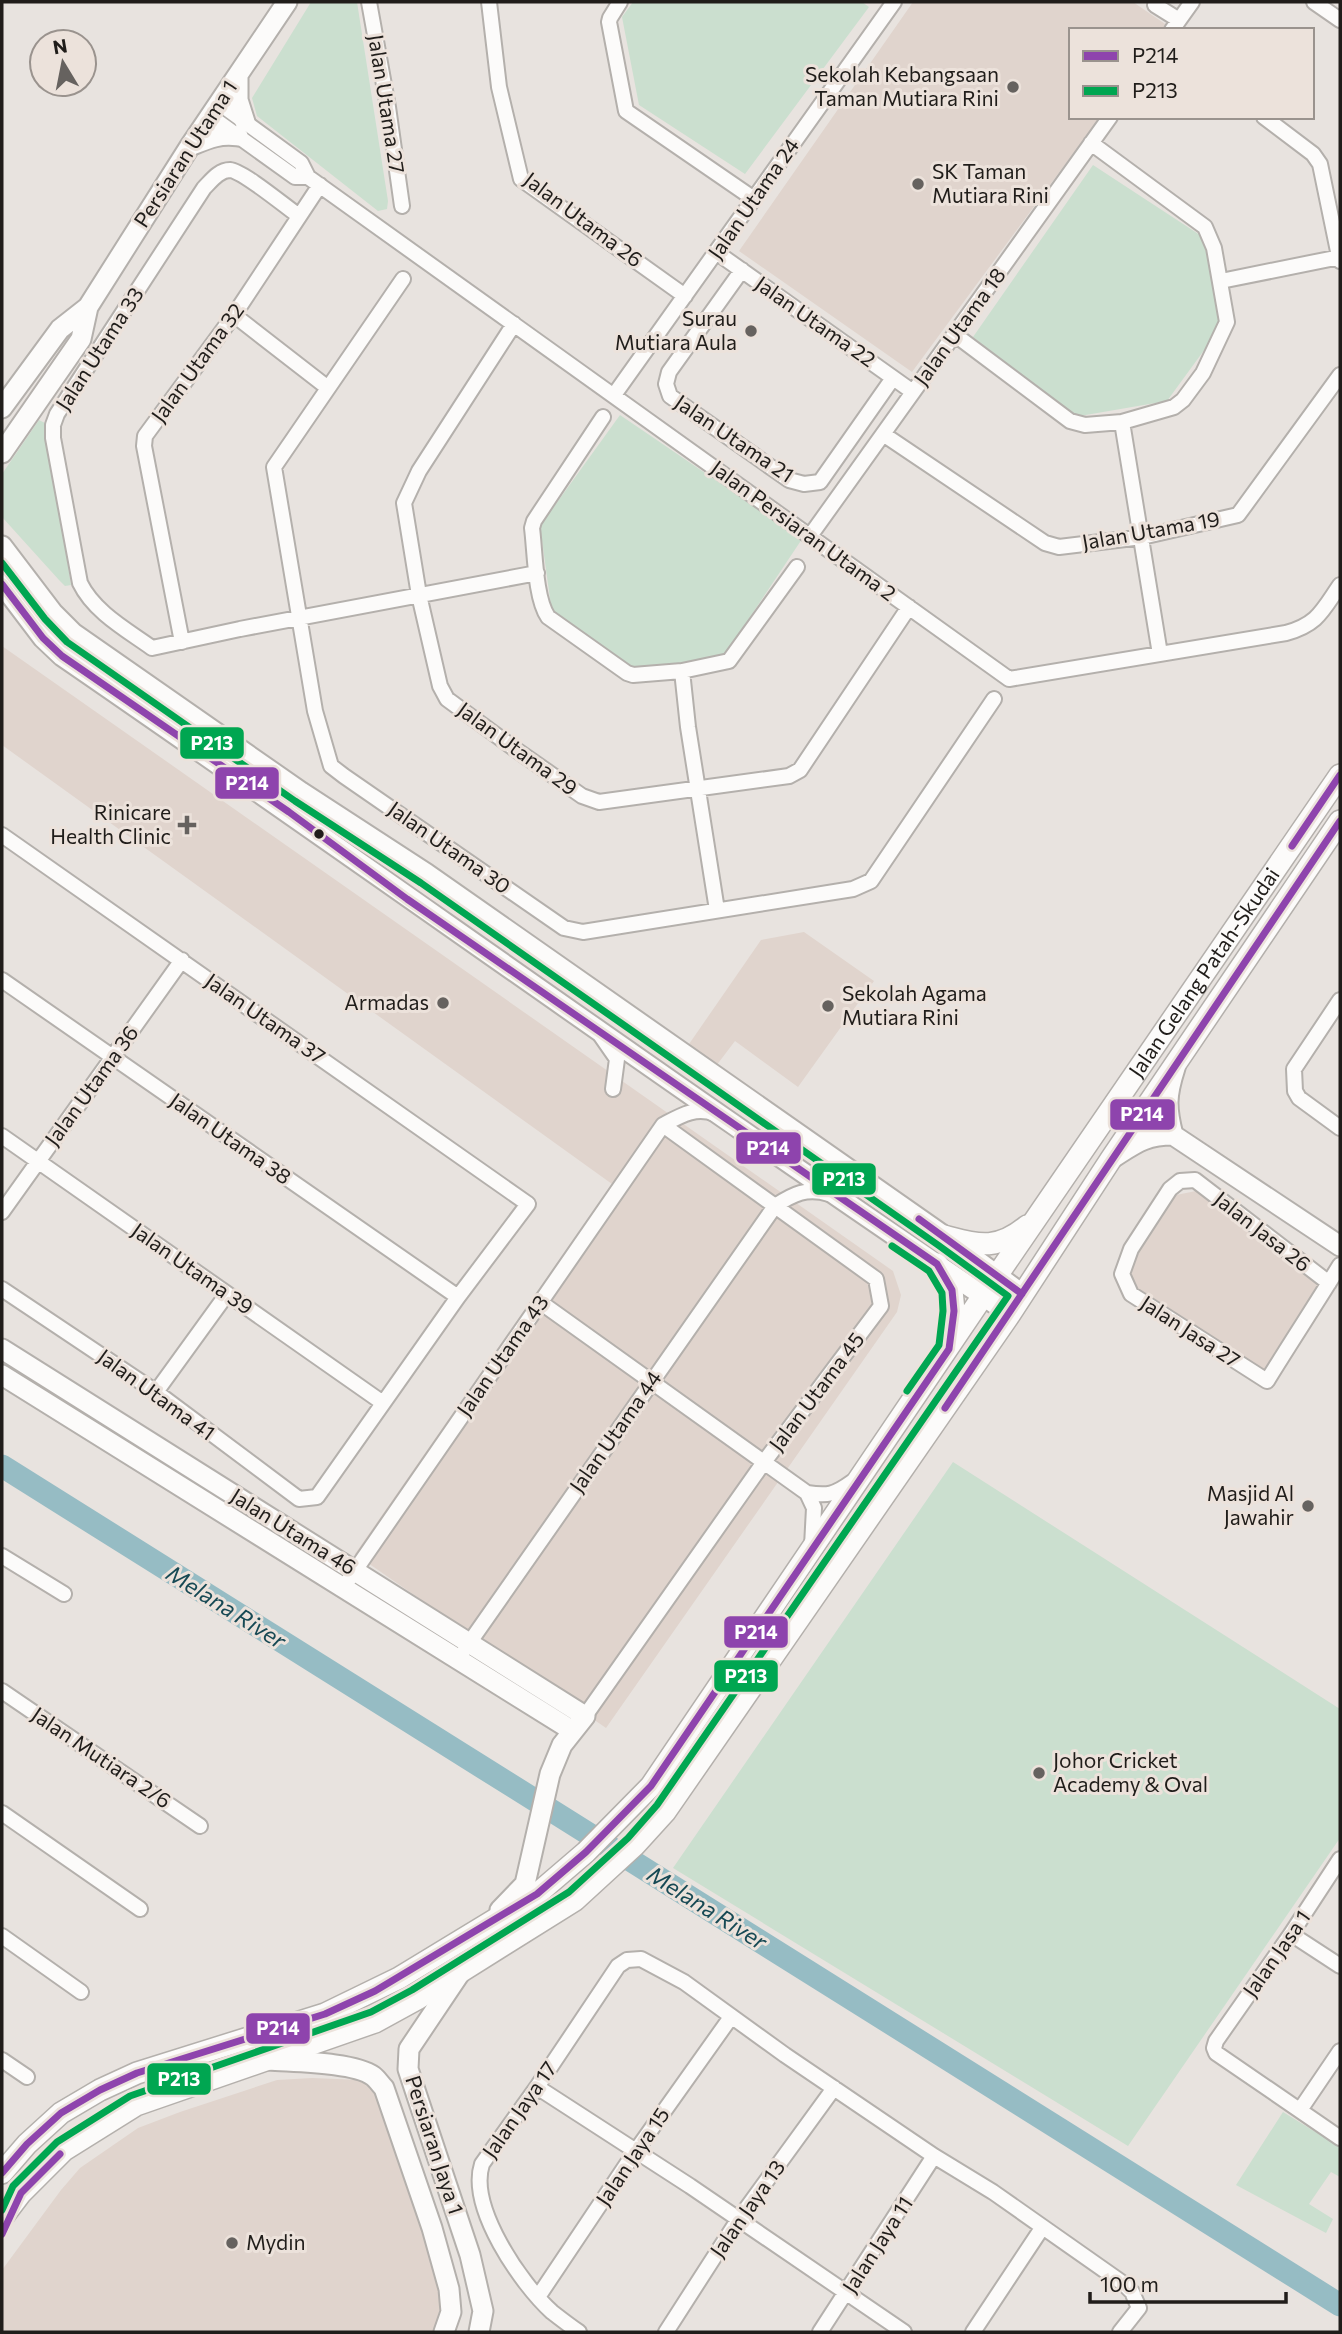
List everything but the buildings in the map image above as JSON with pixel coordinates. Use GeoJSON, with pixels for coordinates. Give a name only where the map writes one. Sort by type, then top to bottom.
{"type":"FeatureCollection","features":[{"type":"Feature","properties":{"kind":"main road","name":"Jalan Gelang Patah-Skudai"},"geometry":{"type":"LineString","coordinates":[[2,2173],[27,2144],[61,2113],[100,2090],[136,2073],[325,2014],[375,1991],[476,1931],[537,1894],[586,1852],[651,1786],[1340,775]]}},
{"type":"Feature","properties":{"kind":"main road","name":"Jalan Gelang Patah-Skudai"},"geometry":{"type":"LineString","coordinates":[[2,2218],[21,2193],[64,2150],[136,2105],[375,2022],[417,1999],[575,1900],[635,1844],[665,1812],[1010,1314],[1111,1159],[1340,821]]}},
{"type":"Feature","properties":{"kind":"main road"},"geometry":{"type":"LineString","coordinates":[[944,1236],[978,1245],[1003,1241],[1041,1214]]}},
{"type":"Feature","properties":{"kind":"main road"},"geometry":{"type":"LineString","coordinates":[[937,1264],[952,1290],[954,1311],[948,1349]]}},
{"type":"Feature","properties":{"kind":"main road"},"geometry":{"type":"LineString","coordinates":[[2,2234],[21,2193]]}},
{"type":"Feature","properties":{"kind":"street","name":"Persiaran Utama 1"},"geometry":{"type":"LineString","coordinates":[[4,405],[60,329],[88,307],[214,109],[287,2]]}},
{"type":"Feature","properties":{"kind":"street","name":"Jalan Utama 27"},"geometry":{"type":"LineString","coordinates":[[369,2],[402,206]]}},
{"type":"Feature","properties":{"kind":"street","name":"Jalan Utama 26"},"geometry":{"type":"LineString","coordinates":[[489,2],[499,87],[522,179],[685,296]]}},
{"type":"Feature","properties":{"kind":"street"},"geometry":{"type":"LineString","coordinates":[[620,2],[610,22],[625,111],[754,199]]}},
{"type":"Feature","properties":{"kind":"street","name":"Jalan Utama 24"},"geometry":{"type":"LineString","coordinates":[[614,396],[893,2]]}},
{"type":"Feature","properties":{"kind":"street"},"geometry":{"type":"LineString","coordinates":[[1154,3],[1176,25],[1192,2]]}},
{"type":"Feature","properties":{"kind":"street"},"geometry":{"type":"LineString","coordinates":[[1314,2],[1338,12]]}},
{"type":"Feature","properties":{"kind":"street"},"geometry":{"type":"LineString","coordinates":[[190,146],[242,129],[237,100],[238,74]]}},
{"type":"Feature","properties":{"kind":"street","name":"Jalan Persiaran Utama 2"},"geometry":{"type":"LineString","coordinates":[[214,109],[242,129],[301,163],[314,181],[1010,679],[1306,627],[1317,618],[1340,585]]}},
{"type":"Feature","properties":{"kind":"street","name":"Jalan Utama 18"},"geometry":{"type":"LineString","coordinates":[[810,536],[1109,119]]}},
{"type":"Feature","properties":{"kind":"street"},"geometry":{"type":"LineString","coordinates":[[1221,281],[1340,258],[1320,164],[1313,155],[1267,119]]}},
{"type":"Feature","properties":{"kind":"street"},"geometry":{"type":"LineString","coordinates":[[954,334],[1070,421],[1085,425],[1122,422],[1174,407],[1183,400],[1203,373],[1227,322],[1214,248],[1205,227],[1091,143]]}},
{"type":"Feature","properties":{"kind":"street","name":"Jalan Utama 33"},"geometry":{"type":"LineString","coordinates":[[182,642],[152,648],[86,596],[80,583],[53,438],[53,425],[64,403],[204,188],[220,173],[231,170],[244,176],[299,216]]}},
{"type":"Feature","properties":{"kind":"street","name":"Jalan Utama 32"},"geometry":{"type":"LineString","coordinates":[[182,642],[144,446],[145,436],[234,315],[299,216],[314,181]]}},
{"type":"Feature","properties":{"kind":"street","name":"Jalan Utama 22"},"geometry":{"type":"LineString","coordinates":[[716,252],[913,392]]}},
{"type":"Feature","properties":{"kind":"street","name":"Jalan Utama 21"},"geometry":{"type":"LineString","coordinates":[[742,270],[669,372],[666,384],[670,396],[680,404],[789,480],[804,484],[820,482],[893,377]]}},
{"type":"Feature","properties":{"kind":"street","name":"Jalan Utama 30"},"geometry":{"type":"LineString","coordinates":[[403,279],[274,467],[322,741],[331,766],[356,784],[564,928],[583,932],[853,889],[871,881],[995,699]]}},
{"type":"Feature","properties":{"kind":"street","name":"Persiaran Utama 1"},"geometry":{"type":"LineString","coordinates":[[2,453],[81,339],[88,307]]}},
{"type":"Feature","properties":{"kind":"street"},"geometry":{"type":"LineString","coordinates":[[234,315],[328,388]]}},
{"type":"Feature","properties":{"kind":"street","name":"Jalan Utama 29"},"geometry":{"type":"LineString","coordinates":[[514,324],[419,471],[404,503],[419,595],[440,686],[447,699],[582,796],[599,802],[789,776],[800,770],[909,607]]}},
{"type":"Feature","properties":{"kind":"street","name":"Jalan Utama 19"},"geometry":{"type":"LineString","coordinates":[[883,434],[1045,543],[1059,547],[1142,537],[1238,515],[1340,375]]}},
{"type":"Feature","properties":{"kind":"street"},"geometry":{"type":"LineString","coordinates":[[603,417],[532,527],[543,610],[548,617],[627,673],[633,675],[682,671],[729,660],[797,567]]}},
{"type":"Feature","properties":{"kind":"street"},"geometry":{"type":"LineString","coordinates":[[1122,422],[1160,654]]}},
{"type":"Feature","properties":{"kind":"street"},"geometry":{"type":"LineString","coordinates":[[2,546],[53,613],[74,633],[301,792],[427,874],[944,1236],[1022,1294]]}},
{"type":"Feature","properties":{"kind":"street"},"geometry":{"type":"LineString","coordinates":[[182,642],[537,573]]}},
{"type":"Feature","properties":{"kind":"street"},"geometry":{"type":"LineString","coordinates":[[2,584],[43,638],[62,656],[597,1030],[1010,1314]]}},
{"type":"Feature","properties":{"kind":"street"},"geometry":{"type":"LineString","coordinates":[[682,671],[688,727],[717,910]]}},
{"type":"Feature","properties":{"kind":"street","name":"Jalan Utama 37"},"geometry":{"type":"LineString","coordinates":[[2,835],[528,1204],[458,1297]]}},
{"type":"Feature","properties":{"kind":"street","name":"Jalan Utama 36"},"geometry":{"type":"LineString","coordinates":[[2,1212],[181,961]]}},
{"type":"Feature","properties":{"kind":"street","name":"Jalan Utama 38"},"geometry":{"type":"LineString","coordinates":[[2,980],[458,1297]]}},
{"type":"Feature","properties":{"kind":"street"},"geometry":{"type":"LineString","coordinates":[[1340,999],[1294,1069],[1295,1091],[1299,1098],[1340,1128]]}},
{"type":"Feature","properties":{"kind":"street"},"geometry":{"type":"LineString","coordinates":[[597,1030],[617,1059],[613,1088]]}},
{"type":"Feature","properties":{"kind":"street"},"geometry":{"type":"LineString","coordinates":[[1173,1135],[1166,1110],[1168,1088],[1175,1066]]}},
{"type":"Feature","properties":{"kind":"street"},"geometry":{"type":"LineString","coordinates":[[663,1125],[684,1113],[697,1111],[709,1111],[726,1119]]}},
{"type":"Feature","properties":{"kind":"street","name":"Jalan Utama 45"},"geometry":{"type":"LineString","coordinates":[[579,1723],[764,1462],[881,1306],[876,1279],[663,1125]]}},
{"type":"Feature","properties":{"kind":"street","name":"Jalan Utama 43"},"geometry":{"type":"LineString","coordinates":[[343,1588],[663,1125]]}},
{"type":"Feature","properties":{"kind":"street"},"geometry":{"type":"LineString","coordinates":[[1111,1159],[1155,1135],[1173,1135],[1340,1246]]}},
{"type":"Feature","properties":{"kind":"street","name":"Jalan Utama 39"},"geometry":{"type":"LineString","coordinates":[[2,1136],[383,1404]]}},
{"type":"Feature","properties":{"kind":"street","name":"Jalan Jasa 27"},"geometry":{"type":"LineString","coordinates":[[1195,1180],[1180,1181],[1170,1189],[1131,1250],[1122,1274],[1131,1294],[1267,1381],[1329,1283]]}},
{"type":"Feature","properties":{"kind":"street","name":"Jalan Jasa 26"},"geometry":{"type":"LineString","coordinates":[[1195,1180],[1329,1283]]}},
{"type":"Feature","properties":{"kind":"street"},"geometry":{"type":"LineString","coordinates":[[775,1206],[791,1195],[804,1191],[816,1190],[842,1199]]}},
{"type":"Feature","properties":{"kind":"street","name":"Jalan Utama 44"},"geometry":{"type":"LineString","coordinates":[[463,1651],[775,1206]]}},
{"type":"Feature","properties":{"kind":"street"},"geometry":{"type":"LineString","coordinates":[[1329,1283],[1340,1265]]}},
{"type":"Feature","properties":{"kind":"street","name":"Jalan Utama 41"},"geometry":{"type":"LineString","coordinates":[[2,1289],[156,1392],[299,1499],[317,1497],[383,1404]]}},
{"type":"Feature","properties":{"kind":"street"},"geometry":{"type":"LineString","coordinates":[[156,1392],[228,1294]]}},
{"type":"Feature","properties":{"kind":"street"},"geometry":{"type":"LineString","coordinates":[[383,1404],[458,1297]]}},
{"type":"Feature","properties":{"kind":"street"},"geometry":{"type":"LineString","coordinates":[[540,1303],[807,1493],[826,1496],[840,1491],[862,1475]]}},
{"type":"Feature","properties":{"kind":"street","name":"Jalan Utama 46"},"geometry":{"type":"LineString","coordinates":[[2,1349],[355,1571],[463,1651]]}},
{"type":"Feature","properties":{"kind":"street","name":"Jalan Utama 46"},"geometry":{"type":"LineString","coordinates":[[2,1375],[343,1588],[463,1651],[579,1723]]}},
{"type":"Feature","properties":{"kind":"street"},"geometry":{"type":"LineString","coordinates":[[807,1493],[814,1508],[811,1550]]}},
{"type":"Feature","properties":{"kind":"street"},"geometry":{"type":"LineString","coordinates":[[2,1556],[64,1594]]}},
{"type":"Feature","properties":{"kind":"street","name":"Jalan Mutiara 2/6"},"geometry":{"type":"LineString","coordinates":[[2,1690],[200,1826]]}},
{"type":"Feature","properties":{"kind":"street"},"geometry":{"type":"LineString","coordinates":[[476,1931],[525,1884],[550,1774],[562,1745],[579,1723]]}},
{"type":"Feature","properties":{"kind":"street"},"geometry":{"type":"LineString","coordinates":[[2,1813],[140,1909]]}},
{"type":"Feature","properties":{"kind":"street","name":"Jalan Jasa 1"},"geometry":{"type":"LineString","coordinates":[[1300,2110],[1216,2053],[1214,2048],[1216,2041],[1340,1859]]}},
{"type":"Feature","properties":{"kind":"street"},"geometry":{"type":"LineString","coordinates":[[1291,1934],[1340,1966]]}},
{"type":"Feature","properties":{"kind":"street"},"geometry":{"type":"LineString","coordinates":[[2,1936],[80,1992]]}},
{"type":"Feature","properties":{"kind":"street","name":"Jalan Jaya 17"},"geometry":{"type":"LineString","coordinates":[[579,2332],[551,2311],[538,2297],[500,2245],[482,2205],[478,2175],[482,2164],[618,1966],[627,1960],[645,1960],[684,1982],[731,2017]]}},
{"type":"Feature","properties":{"kind":"street","name":"Persiaran Jaya 1"},"geometry":{"type":"LineString","coordinates":[[462,1970],[409,2049],[408,2069],[460,2224],[484,2311],[479,2332]]}},
{"type":"Feature","properties":{"kind":"street"},"geometry":{"type":"LineString","coordinates":[[731,2017],[934,2157],[993,2192],[1124,2284],[1132,2292],[1139,2308],[1119,2332]]}},
{"type":"Feature","properties":{"kind":"street","name":"Jalan Jaya 15"},"geometry":{"type":"LineString","coordinates":[[538,2297],[635,2152],[731,2017]]}},
{"type":"Feature","properties":{"kind":"street"},"geometry":{"type":"LineString","coordinates":[[1340,2051],[1300,2110],[1340,2137]]}},
{"type":"Feature","properties":{"kind":"street"},"geometry":{"type":"LineString","coordinates":[[2,2060],[27,2077]]}},
{"type":"Feature","properties":{"kind":"street","name":"Persiaran Jaya 1"},"geometry":{"type":"LineString","coordinates":[[269,2060],[354,2069],[372,2075],[384,2088],[432,2228],[450,2300],[451,2312],[444,2332]]}},
{"type":"Feature","properties":{"kind":"street"},"geometry":{"type":"LineString","coordinates":[[537,2087],[904,2332]]}},
{"type":"Feature","properties":{"kind":"street","name":"Jalan Jaya 13"},"geometry":{"type":"LineString","coordinates":[[666,2332],[738,2220],[834,2088]]}},
{"type":"Feature","properties":{"kind":"street","name":"Jalan Jaya 11"},"geometry":{"type":"LineString","coordinates":[[820,2332],[848,2293],[934,2157]]}},
{"type":"Feature","properties":{"kind":"street"},"geometry":{"type":"LineString","coordinates":[[432,2228],[436,2221],[449,2216],[460,2224]]}},
{"type":"Feature","properties":{"kind":"street"},"geometry":{"type":"LineString","coordinates":[[973,2332],[1042,2228]]}},
{"type":"Feature","properties":{"kind":"shaded area","name":"SK Taman Mutiara Rini"},"geometry":{"type":"Polygon","coordinates":[[[913,2],[1133,2],[1168,26],[1069,28],[1069,119],[1099,119],[912,372],[739,251],[913,2]]]}},
{"type":"Feature","properties":{"kind":"shaded area"},"geometry":{"type":"Polygon","coordinates":[[[2,646],[893,1271],[901,1295],[897,1312],[606,1728],[355,1554],[612,1184],[2,745],[2,646]]]}},
{"type":"Feature","properties":{"kind":"shaded area"},"geometry":{"type":"Polygon","coordinates":[[[804,932],[874,981],[798,1087],[735,1041],[716,1066],[687,1047],[761,940],[804,932]]]}},
{"type":"Feature","properties":{"kind":"shaded area"},"geometry":{"type":"Polygon","coordinates":[[[1196,1191],[1320,1276],[1324,1288],[1263,1375],[1133,1289],[1127,1271],[1176,1195],[1196,1191]]]}},
{"type":"Feature","properties":{"kind":"shaded area","name":"Mydin"},"geometry":{"type":"Polygon","coordinates":[[[277,2080],[361,2080],[380,2093],[451,2310],[441,2332],[2,2332],[2,2270],[80,2168],[138,2128],[277,2080]]]}},
{"type":"Feature","properties":{"kind":"green space"},"geometry":{"type":"Polygon","coordinates":[[[311,2],[357,2],[388,201],[387,209],[378,211],[257,116],[252,98],[311,2]]]}},
{"type":"Feature","properties":{"kind":"green space"},"geometry":{"type":"Polygon","coordinates":[[[633,2],[862,2],[869,7],[745,174],[639,105],[622,17],[633,2]]]}},
{"type":"Feature","properties":{"kind":"green space"},"geometry":{"type":"Polygon","coordinates":[[[1093,165],[1203,237],[1221,327],[1167,401],[1074,417],[973,337],[1093,165]]]}},
{"type":"Feature","properties":{"kind":"green space"},"geometry":{"type":"Polygon","coordinates":[[[620,415],[802,539],[724,656],[634,670],[552,613],[540,526],[620,415]]]}},
{"type":"Feature","properties":{"kind":"green space"},"geometry":{"type":"Polygon","coordinates":[[[39,420],[45,423],[71,585],[65,586],[2,517],[2,474],[39,420]]]}},
{"type":"Feature","properties":{"kind":"green space","name":"Johor Cricket Academy & Oval"},"geometry":{"type":"Polygon","coordinates":[[[953,1462],[1340,1709],[1340,1838],[1128,2146],[673,1868],[953,1462]]]}},
{"type":"Feature","properties":{"kind":"green space"},"geometry":{"type":"Polygon","coordinates":[[[1283,2112],[1340,2147],[1340,2177],[1331,2172],[1309,2204],[1333,2219],[1326,2233],[1236,2185],[1283,2112]]]}},
{"type":"Feature","properties":{"kind":"waterway","name":"Melana River"},"geometry":{"type":"LineString","coordinates":[[2,1466],[1340,2305]]}},
{"type":"Feature","properties":{"kind":"transit line","name":"P213"},"geometry":{"type":"LineString","coordinates":[[2,563],[45,619],[67,642],[295,801],[421,883],[1008,1296],[657,1805],[628,1838],[569,1892],[412,1990],[371,2012],[130,2096],[57,2142],[13,2186],[2,2210]]}},
{"type":"Feature","properties":{"kind":"transit line","name":"P214"},"geometry":{"type":"LineString","coordinates":[[2,584],[43,638],[62,656],[289,812],[407,899],[937,1264],[952,1290],[954,1311],[949,1349],[651,1786],[586,1852],[537,1894],[375,1991],[325,2014],[137,2073],[100,2090],[61,2113],[27,2144],[2,2173]]}},
{"type":"Feature","properties":{"kind":"transit line","name":"P214"},"geometry":{"type":"LineString","coordinates":[[1292,846],[1340,775]]}},
{"type":"Feature","properties":{"kind":"transit line","name":"P214"},"geometry":{"type":"LineString","coordinates":[[945,1408],[1340,821]]}},
{"type":"Feature","properties":{"kind":"transit line","name":"P214"},"geometry":{"type":"LineString","coordinates":[[919,1219],[1022,1294]]}},
{"type":"Feature","properties":{"kind":"transit line","name":"P213"},"geometry":{"type":"LineString","coordinates":[[892,1246],[929,1271],[942,1293],[939,1345],[907,1391]]}},
{"type":"Feature","properties":{"kind":"transit line","name":"P214"},"geometry":{"type":"LineString","coordinates":[[2,2234],[21,2193],[60,2154]]}},
{"type":"Feature","properties":{"kind":"place","name":"Sekolah Kebangsaan Taman Mutiara Rini"},"geometry":{"type":"Point","coordinates":[1013,87]}},
{"type":"Feature","properties":{"kind":"place","name":"SK Taman Mutiara Rini"},"geometry":{"type":"Point","coordinates":[918,184]}},
{"type":"Feature","properties":{"kind":"place","name":"Surau Mutiara Aula"},"geometry":{"type":"Point","coordinates":[751,331]}},
{"type":"Feature","properties":{"kind":"place","name":"Rinicare Health Clinic"},"geometry":{"type":"Point","coordinates":[187,825]}},
{"type":"Feature","properties":{"kind":"place","name":"Armadas"},"geometry":{"type":"Point","coordinates":[443,1003]}},
{"type":"Feature","properties":{"kind":"place","name":"Sekolah Agama Mutiara Rini"},"geometry":{"type":"Point","coordinates":[828,1006]}},
{"type":"Feature","properties":{"kind":"place","name":"Masjid Al Jawahir"},"geometry":{"type":"Point","coordinates":[1308,1506]}},
{"type":"Feature","properties":{"kind":"place","name":"Johor Cricket Academy & Oval"},"geometry":{"type":"Point","coordinates":[1039,1773]}},
{"type":"Feature","properties":{"kind":"place","name":"Mydin"},"geometry":{"type":"Point","coordinates":[232,2243]}}]}
